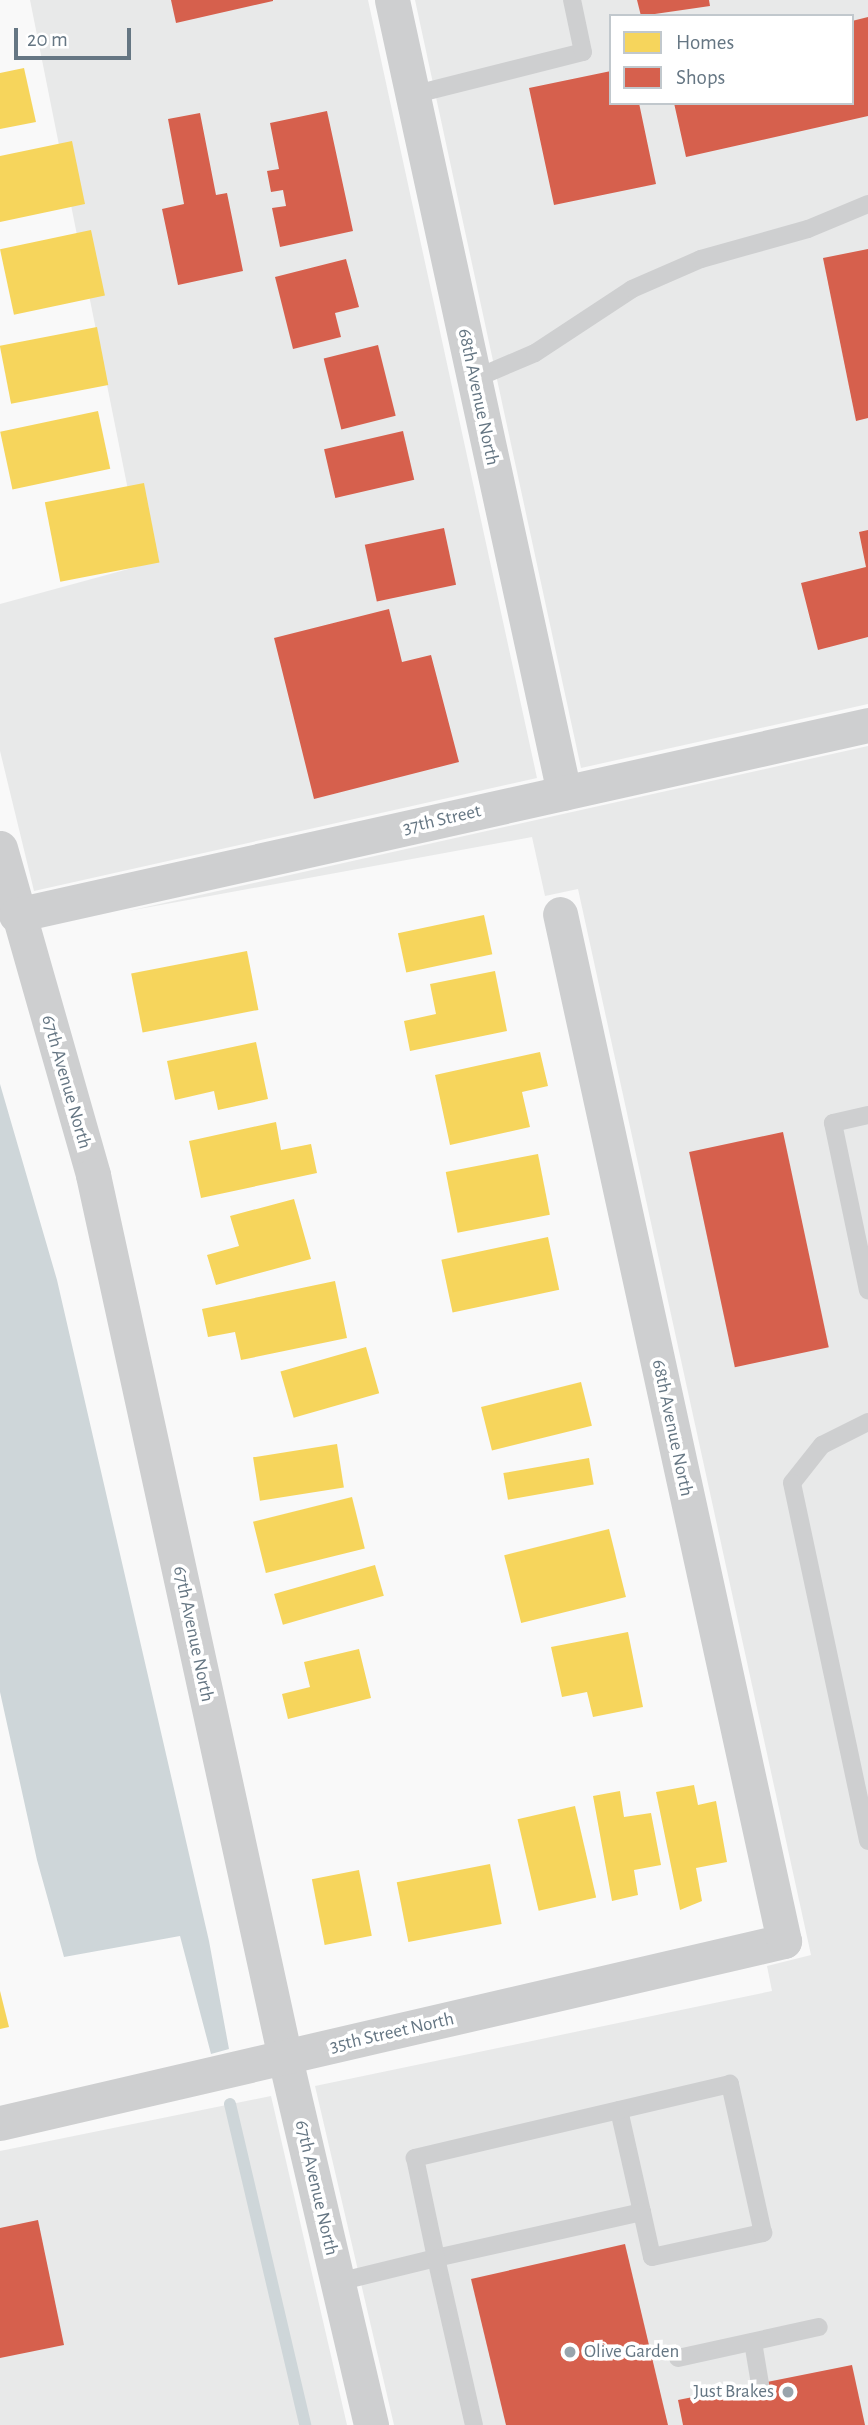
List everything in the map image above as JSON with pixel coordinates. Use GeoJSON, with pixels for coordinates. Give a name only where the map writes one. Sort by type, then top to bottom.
{"type":"FeatureCollection","features":[{"type":"Feature","properties":{"kind":"street","name":"68th Avenue North"},"geometry":{"type":"LineString","coordinates":[[392,0],[564,793]]}},
{"type":"Feature","properties":{"kind":"street","name":"37th Street"},"geometry":{"type":"LineString","coordinates":[[16,915],[868,725]]}},
{"type":"Feature","properties":{"kind":"street","name":"67th Avenue North"},"geometry":{"type":"LineString","coordinates":[[0,848],[16,915],[93,1175],[285,2058],[371,2425]]}},
{"type":"Feature","properties":{"kind":"street","name":"68th Avenue North"},"geometry":{"type":"LineString","coordinates":[[560,914],[784,1941]]}},
{"type":"Feature","properties":{"kind":"street","name":"35th Street North"},"geometry":{"type":"LineString","coordinates":[[0,2123],[784,1941]]}},
{"type":"Feature","properties":{"kind":"lane"},"geometry":{"type":"LineString","coordinates":[[412,95],[583,52],[572,0]]}},
{"type":"Feature","properties":{"kind":"lane"},"geometry":{"type":"LineString","coordinates":[[474,379],[535,353],[632,289],[701,259],[808,229],[868,204]]}},
{"type":"Feature","properties":{"kind":"lane"},"geometry":{"type":"LineString","coordinates":[[868,1115],[833,1123],[860,1213],[868,1290]]}},
{"type":"Feature","properties":{"kind":"lane"},"geometry":{"type":"LineString","coordinates":[[868,1422],[822,1445],[792,1483],[868,1841]]}},
{"type":"Feature","properties":{"kind":"lane"},"geometry":{"type":"LineString","coordinates":[[474,2425],[415,2158],[619,2110],[730,2084],[763,2233],[652,2257],[619,2110]]}},
{"type":"Feature","properties":{"kind":"lane"},"geometry":{"type":"LineString","coordinates":[[338,2282],[642,2212]]}},
{"type":"Feature","properties":{"kind":"lane"},"geometry":{"type":"LineString","coordinates":[[678,2358],[819,2327]]}},
{"type":"Feature","properties":{"kind":"lane"},"geometry":{"type":"LineString","coordinates":[[753,2342],[760,2384]]}},
{"type":"Feature","properties":{"kind":"shaded area"},"geometry":{"type":"Polygon","coordinates":[[[30,0],[368,0],[537,778],[34,891],[0,751],[0,604],[143,565],[30,0]]]}},
{"type":"Feature","properties":{"kind":"shaded area"},"geometry":{"type":"Polygon","coordinates":[[[415,0],[868,0],[868,704],[581,768],[415,0]]]}},
{"type":"Feature","properties":{"kind":"shaded area"},"geometry":{"type":"Polygon","coordinates":[[[868,746],[868,2425],[394,2425],[315,2086],[772,1991],[767,1966],[811,1955],[578,889],[545,896],[532,837],[128,911],[868,746]]]}},
{"type":"Feature","properties":{"kind":"shaded area"},"geometry":{"type":"Polygon","coordinates":[[[0,1084],[57,1280],[209,1941],[229,2049],[211,2054],[180,1936],[64,1957],[37,1860],[0,1692],[0,1084]]]}},
{"type":"Feature","properties":{"kind":"shaded area"},"geometry":{"type":"Polygon","coordinates":[[[271,2096],[347,2425],[0,2425],[0,2151],[271,2096]]]}},
{"type":"Feature","properties":{"kind":"building: Homes"},"geometry":{"type":"Polygon","coordinates":[[[24,68],[36,122],[0,129],[0,73],[24,68]]]}},
{"type":"Feature","properties":{"kind":"building: Homes"},"geometry":{"type":"Polygon","coordinates":[[[72,141],[85,204],[0,222],[0,156],[72,141]]]}},
{"type":"Feature","properties":{"kind":"building: Homes"},"geometry":{"type":"Polygon","coordinates":[[[91,230],[105,296],[14,315],[0,249],[91,230]]]}},
{"type":"Feature","properties":{"kind":"building: Homes"},"geometry":{"type":"Polygon","coordinates":[[[97,327],[108,385],[11,404],[0,346],[97,327]]]}},
{"type":"Feature","properties":{"kind":"building: Homes"},"geometry":{"type":"Polygon","coordinates":[[[98,411],[110,469],[12,490],[0,432],[98,411]]]}},
{"type":"Feature","properties":{"kind":"building: Homes"},"geometry":{"type":"Polygon","coordinates":[[[144,483],[159,563],[60,582],[45,502],[144,483]]]}},
{"type":"Feature","properties":{"kind":"building: Homes"},"geometry":{"type":"Polygon","coordinates":[[[484,915],[492,954],[406,972],[398,933],[484,915]]]}},
{"type":"Feature","properties":{"kind":"building: Homes"},"geometry":{"type":"Polygon","coordinates":[[[247,951],[258,1010],[143,1032],[131,974],[247,951]]]}},
{"type":"Feature","properties":{"kind":"building: Homes"},"geometry":{"type":"Polygon","coordinates":[[[495,971],[507,1031],[410,1051],[404,1021],[436,1014],[430,984],[495,971]]]}},
{"type":"Feature","properties":{"kind":"building: Homes"},"geometry":{"type":"Polygon","coordinates":[[[256,1042],[268,1099],[218,1110],[214,1091],[175,1100],[167,1061],[256,1042]]]}},
{"type":"Feature","properties":{"kind":"building: Homes"},"geometry":{"type":"Polygon","coordinates":[[[540,1052],[548,1086],[522,1092],[530,1127],[450,1145],[435,1075],[540,1052]]]}},
{"type":"Feature","properties":{"kind":"building: Homes"},"geometry":{"type":"Polygon","coordinates":[[[276,1122],[281,1150],[311,1144],[317,1173],[201,1198],[189,1141],[276,1122]]]}},
{"type":"Feature","properties":{"kind":"building: Homes"},"geometry":{"type":"Polygon","coordinates":[[[538,1154],[550,1215],[458,1233],[446,1172],[538,1154]]]}},
{"type":"Feature","properties":{"kind":"building: Homes"},"geometry":{"type":"Polygon","coordinates":[[[294,1199],[311,1259],[216,1285],[207,1255],[239,1246],[230,1216],[294,1199]]]}},
{"type":"Feature","properties":{"kind":"building: Homes"},"geometry":{"type":"Polygon","coordinates":[[[548,1237],[559,1290],[453,1312],[441,1260],[548,1237]]]}},
{"type":"Feature","properties":{"kind":"building: Homes"},"geometry":{"type":"Polygon","coordinates":[[[335,1281],[347,1338],[241,1360],[235,1332],[208,1337],[202,1309],[335,1281]]]}},
{"type":"Feature","properties":{"kind":"building: Homes"},"geometry":{"type":"Polygon","coordinates":[[[366,1347],[379,1393],[294,1418],[280,1372],[366,1347]]]}},
{"type":"Feature","properties":{"kind":"building: Homes"},"geometry":{"type":"Polygon","coordinates":[[[581,1382],[592,1426],[492,1451],[481,1407],[581,1382]]]}},
{"type":"Feature","properties":{"kind":"building: Homes"},"geometry":{"type":"Polygon","coordinates":[[[337,1444],[344,1487],[260,1501],[253,1457],[337,1444]]]}},
{"type":"Feature","properties":{"kind":"building: Homes"},"geometry":{"type":"Polygon","coordinates":[[[589,1458],[594,1485],[508,1500],[503,1473],[589,1458]]]}},
{"type":"Feature","properties":{"kind":"building: Homes"},"geometry":{"type":"Polygon","coordinates":[[[352,1497],[365,1548],[266,1573],[253,1522],[352,1497]]]}},
{"type":"Feature","properties":{"kind":"building: Homes"},"geometry":{"type":"Polygon","coordinates":[[[609,1529],[626,1597],[521,1623],[504,1555],[609,1529]]]}},
{"type":"Feature","properties":{"kind":"building: Homes"},"geometry":{"type":"Polygon","coordinates":[[[375,1565],[384,1596],[283,1625],[274,1594],[375,1565]]]}},
{"type":"Feature","properties":{"kind":"building: Homes"},"geometry":{"type":"Polygon","coordinates":[[[628,1632],[643,1707],[593,1717],[587,1692],[562,1697],[551,1647],[628,1632]]]}},
{"type":"Feature","properties":{"kind":"building: Homes"},"geometry":{"type":"Polygon","coordinates":[[[359,1649],[371,1698],[288,1719],[282,1694],[310,1687],[304,1662],[359,1649]]]}},
{"type":"Feature","properties":{"kind":"building: Homes"},"geometry":{"type":"Polygon","coordinates":[[[694,1785],[698,1805],[716,1801],[727,1862],[696,1868],[702,1901],[680,1910],[656,1792],[694,1785]]]}},
{"type":"Feature","properties":{"kind":"building: Homes"},"geometry":{"type":"Polygon","coordinates":[[[620,1791],[624,1817],[651,1813],[661,1865],[634,1870],[638,1895],[612,1901],[593,1796],[620,1791]]]}},
{"type":"Feature","properties":{"kind":"building: Homes"},"geometry":{"type":"Polygon","coordinates":[[[575,1806],[596,1898],[539,1911],[518,1819],[575,1806]]]}},
{"type":"Feature","properties":{"kind":"building: Homes"},"geometry":{"type":"Polygon","coordinates":[[[490,1864],[502,1924],[408,1942],[397,1882],[490,1864]]]}},
{"type":"Feature","properties":{"kind":"building: Homes"},"geometry":{"type":"Polygon","coordinates":[[[359,1870],[372,1936],[325,1945],[312,1879],[359,1870]]]}},
{"type":"Feature","properties":{"kind":"building: Homes"},"geometry":{"type":"Polygon","coordinates":[[[0,1991],[9,2027],[0,2029],[0,1991]]]}},
{"type":"Feature","properties":{"kind":"building: Shops"},"geometry":{"type":"Polygon","coordinates":[[[171,0],[273,0],[273,1],[176,23],[171,0]]]}},
{"type":"Feature","properties":{"kind":"building: Shops"},"geometry":{"type":"Polygon","coordinates":[[[637,0],[709,0],[710,6],[655,14],[640,14],[637,0]]]}},
{"type":"Feature","properties":{"kind":"building: Shops"},"geometry":{"type":"Polygon","coordinates":[[[868,17],[868,116],[686,157],[674,105],[854,105],[854,20],[868,17]]]}},
{"type":"Feature","properties":{"kind":"building: Shops"},"geometry":{"type":"Polygon","coordinates":[[[609,71],[609,105],[639,105],[656,184],[554,205],[529,88],[609,71]]]}},
{"type":"Feature","properties":{"kind":"building: Shops"},"geometry":{"type":"Polygon","coordinates":[[[327,111],[353,231],[280,247],[272,208],[286,206],[283,190],[271,192],[267,171],[279,169],[270,123],[327,111]]]}},
{"type":"Feature","properties":{"kind":"building: Shops"},"geometry":{"type":"Polygon","coordinates":[[[200,113],[216,195],[227,193],[243,271],[178,285],[162,209],[184,204],[168,119],[200,113]]]}},
{"type":"Feature","properties":{"kind":"building: Shops"},"geometry":{"type":"Polygon","coordinates":[[[868,249],[868,418],[856,421],[823,258],[868,249]]]}},
{"type":"Feature","properties":{"kind":"building: Shops"},"geometry":{"type":"Polygon","coordinates":[[[346,259],[359,307],[335,313],[341,337],[293,349],[275,277],[346,259]]]}},
{"type":"Feature","properties":{"kind":"building: Shops"},"geometry":{"type":"Polygon","coordinates":[[[378,345],[396,416],[341,429],[324,359],[378,345]]]}},
{"type":"Feature","properties":{"kind":"building: Shops"},"geometry":{"type":"Polygon","coordinates":[[[403,431],[414,480],[335,498],[324,449],[403,431]]]}},
{"type":"Feature","properties":{"kind":"building: Shops"},"geometry":{"type":"Polygon","coordinates":[[[444,528],[456,585],[377,602],[365,545],[444,528]]]}},
{"type":"Feature","properties":{"kind":"building: Shops"},"geometry":{"type":"Polygon","coordinates":[[[868,530],[868,637],[818,650],[801,583],[866,567],[859,532],[868,530]]]}},
{"type":"Feature","properties":{"kind":"building: Shops"},"geometry":{"type":"Polygon","coordinates":[[[389,609],[402,662],[431,655],[459,762],[314,799],[274,638],[389,609]]]}},
{"type":"Feature","properties":{"kind":"building: Shops"},"geometry":{"type":"Polygon","coordinates":[[[783,1132],[829,1347],[735,1367],[689,1152],[783,1132]]]}},
{"type":"Feature","properties":{"kind":"building: Shops"},"geometry":{"type":"Polygon","coordinates":[[[38,2220],[64,2345],[0,2358],[0,2228],[38,2220]]]}},
{"type":"Feature","properties":{"kind":"building: Shops","name":"Olive Garden"},"geometry":{"type":"Polygon","coordinates":[[[625,2244],[668,2425],[506,2425],[471,2279],[625,2244]]]}},
{"type":"Feature","properties":{"kind":"building: Shops","name":"Just Brakes"},"geometry":{"type":"Polygon","coordinates":[[[852,2365],[865,2425],[683,2425],[678,2400],[852,2365]]]}},
{"type":"Feature","properties":{"kind":"waterway"},"geometry":{"type":"LineString","coordinates":[[230,2104],[305,2425]]}},
{"type":"Feature","properties":{"kind":"place","name":"Olive Garden"},"geometry":{"type":"Point","coordinates":[570,2352]}},
{"type":"Feature","properties":{"kind":"place","name":"Just Brakes"},"geometry":{"type":"Point","coordinates":[788,2392]}}]}
